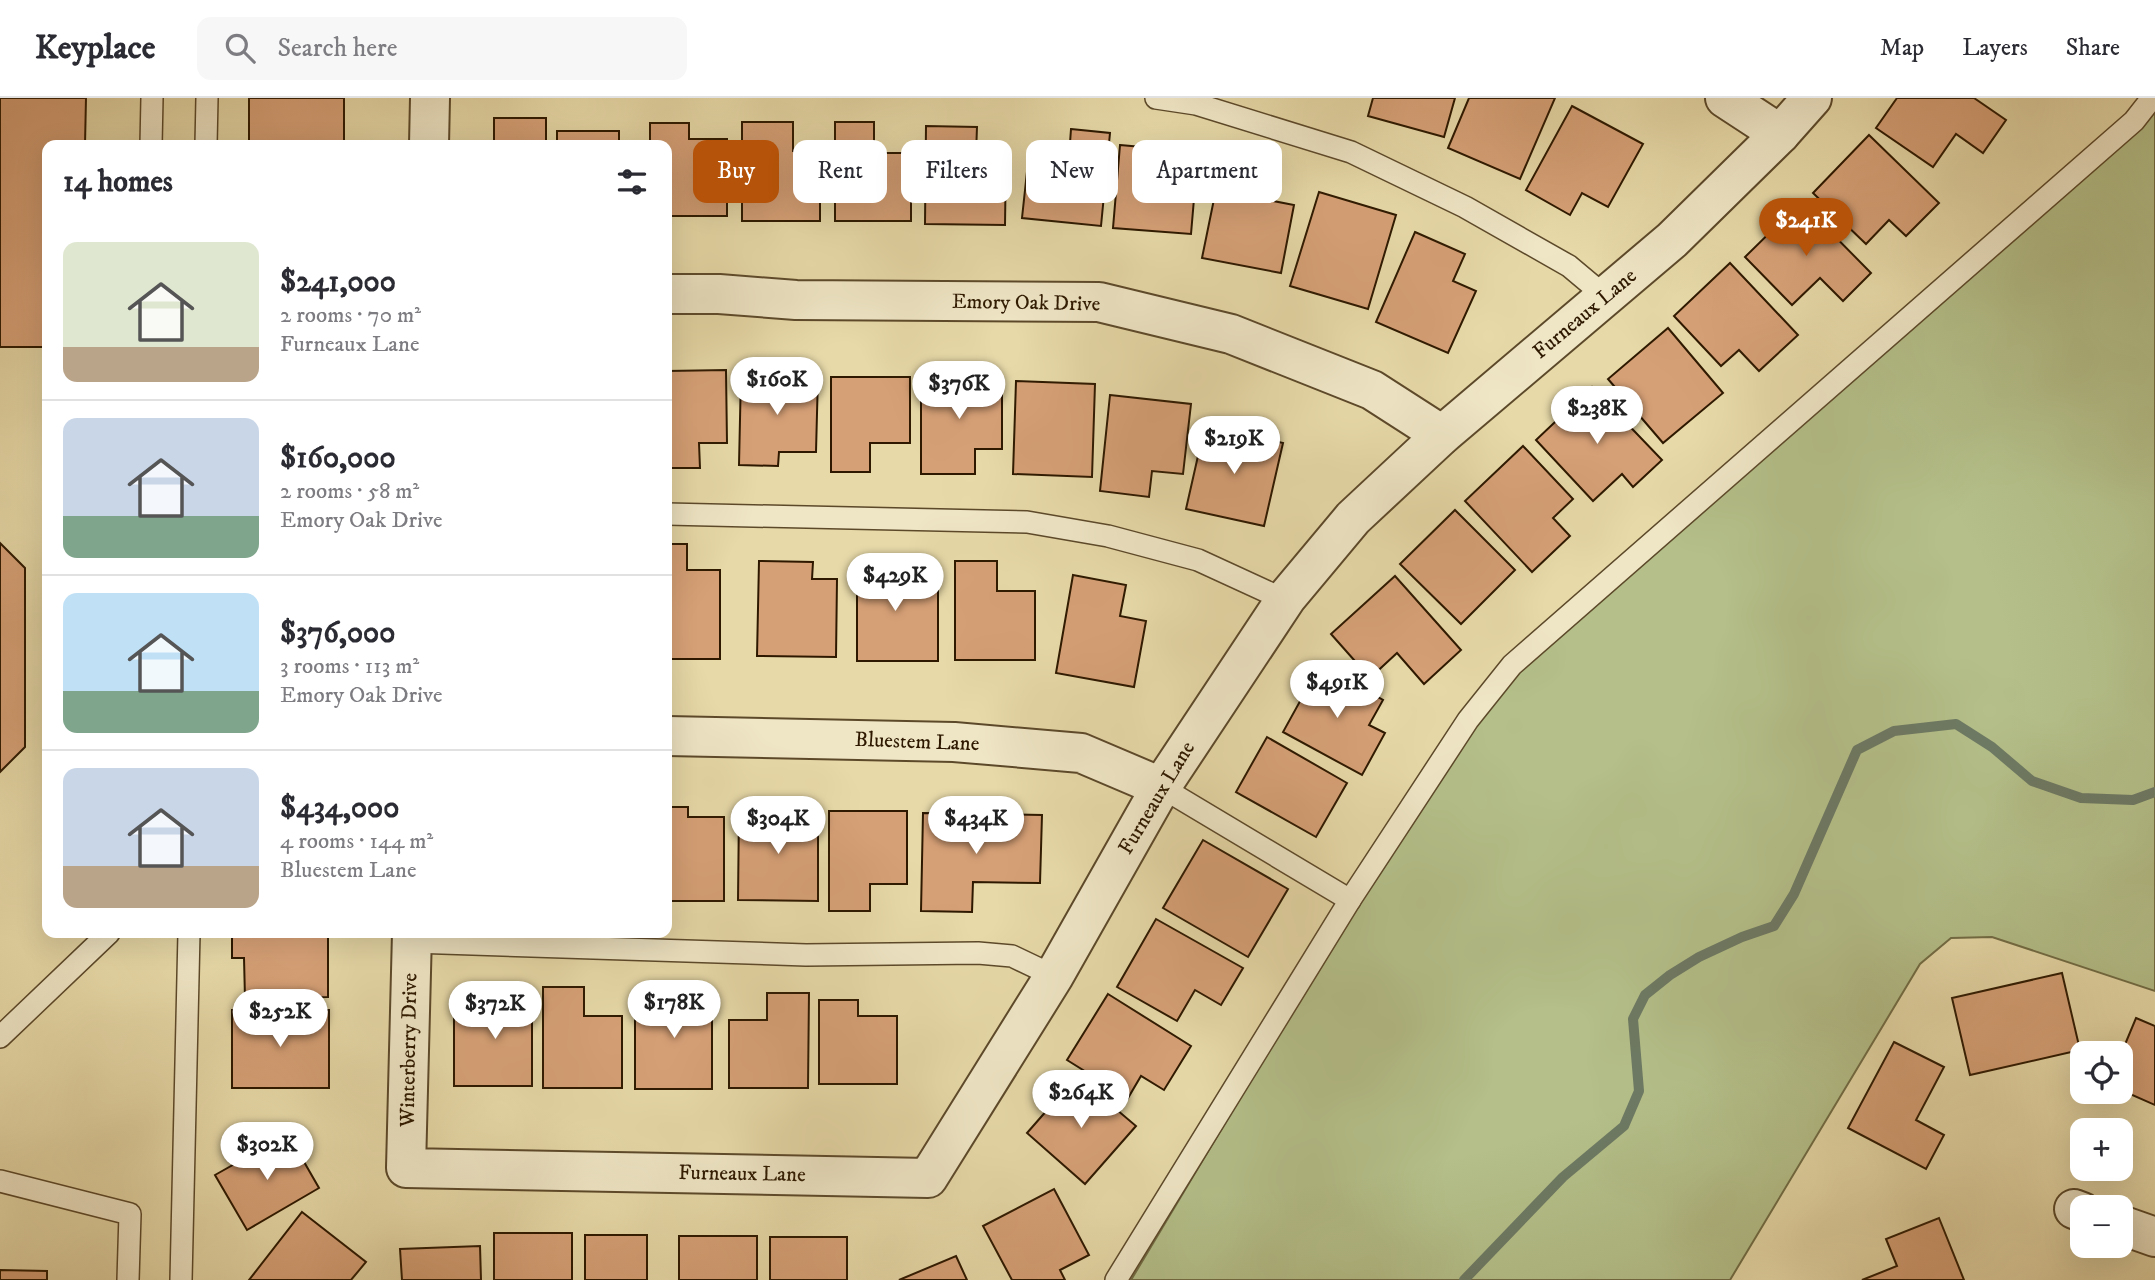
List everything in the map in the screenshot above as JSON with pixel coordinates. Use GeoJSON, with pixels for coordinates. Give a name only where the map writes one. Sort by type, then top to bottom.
{"type":"FeatureCollection","features":[{"type":"Feature","properties":{"kind":"street"},"geometry":{"type":"LineString","coordinates":[[429,140],[430,98]]}},
{"type":"Feature","properties":{"kind":"street"},"geometry":{"type":"LineString","coordinates":[[1725,98],[1780,134]]}},
{"type":"Feature","properties":{"kind":"street","name":"Furneaux Lane"},"geometry":{"type":"LineString","coordinates":[[406,1168],[928,1178],[1054,976],[1161,787],[1285,600],[1353,519],[1442,435],[1672,240],[1780,134],[1812,98]]}},
{"type":"Feature","properties":{"kind":"street","name":"Emory Oak Drive"},"geometry":{"type":"LineString","coordinates":[[672,294],[719,294],[796,300],[1099,302],[1231,334],[1372,390],[1442,435]]}},
{"type":"Feature","properties":{"kind":"street","name":"Bluestem Lane"},"geometry":{"type":"LineString","coordinates":[[672,736],[954,741],[1081,753],[1161,787]]}},
{"type":"Feature","properties":{"kind":"street","name":"Winterberry Drive"},"geometry":{"type":"LineString","coordinates":[[406,1168],[412,938]]}},
{"type":"Feature","properties":{"kind":"street"},"geometry":{"type":"LineString","coordinates":[[2133,1229],[2155,1237]]}},
{"type":"Feature","properties":{"kind":"lane"},"geometry":{"type":"LineString","coordinates":[[151,140],[152,98]]}},
{"type":"Feature","properties":{"kind":"lane"},"geometry":{"type":"LineString","coordinates":[[206,140],[207,98]]}},
{"type":"Feature","properties":{"kind":"lane"},"geometry":{"type":"LineString","coordinates":[[1156,98],[1196,104],[1352,152],[1476,213],[1569,266],[1606,297]]}},
{"type":"Feature","properties":{"kind":"lane"},"geometry":{"type":"LineString","coordinates":[[1116,1280],[1350,901],[1468,720],[1512,665],[2134,121],[2152,98]]}},
{"type":"Feature","properties":{"kind":"lane"},"geometry":{"type":"LineString","coordinates":[[672,514],[1027,522],[1108,536],[1198,560],[1285,600]]}},
{"type":"Feature","properties":{"kind":"lane"},"geometry":{"type":"LineString","coordinates":[[1161,787],[1350,901]]}},
{"type":"Feature","properties":{"kind":"lane"},"geometry":{"type":"LineString","coordinates":[[0,1037],[103,938]]}},
{"type":"Feature","properties":{"kind":"lane"},"geometry":{"type":"LineString","coordinates":[[181,1280],[188,938]]}},
{"type":"Feature","properties":{"kind":"lane"},"geometry":{"type":"LineString","coordinates":[[434,938],[779,954],[978,953],[1012,956],[1054,976]]}},
{"type":"Feature","properties":{"kind":"lane"},"geometry":{"type":"LineString","coordinates":[[0,1181],[130,1214],[128,1280]]}},
{"type":"Feature","properties":{"kind":"green space"},"geometry":{"type":"Polygon","coordinates":[[[2155,106],[2155,991],[1992,937],[1951,938],[1920,964],[1730,1280],[1131,1280],[1470,714],[2155,106]]]}},
{"type":"Feature","properties":{"kind":"building"},"geometry":{"type":"Polygon","coordinates":[[[0,98],[86,98],[85,140],[42,140],[42,347],[0,347],[0,98]]]}},
{"type":"Feature","properties":{"kind":"building"},"geometry":{"type":"Polygon","coordinates":[[[249,98],[344,98],[344,140],[249,140],[249,98]]]}},
{"type":"Feature","properties":{"kind":"building"},"geometry":{"type":"Polygon","coordinates":[[[1373,98],[1455,98],[1444,137],[1368,116],[1373,98]]]}},
{"type":"Feature","properties":{"kind":"building"},"geometry":{"type":"Polygon","coordinates":[[[1469,98],[1555,98],[1520,179],[1448,148],[1469,98]]]}},
{"type":"Feature","properties":{"kind":"building"},"geometry":{"type":"Polygon","coordinates":[[[1897,98],[1974,98],[2006,120],[1983,153],[1956,134],[1933,167],[1876,128],[1897,98]]]}},
{"type":"Feature","properties":{"kind":"building"},"geometry":{"type":"Polygon","coordinates":[[[1572,106],[1643,144],[1608,207],[1582,193],[1570,215],[1526,190],[1572,106]]]}},
{"type":"Feature","properties":{"kind":"building"},"geometry":{"type":"Polygon","coordinates":[[[494,118],[546,118],[546,140],[494,140],[494,118]]]}},
{"type":"Feature","properties":{"kind":"building"},"geometry":{"type":"Polygon","coordinates":[[[742,122],[793,122],[793,203],[820,203],[820,221],[742,221],[742,203],[779,203],[779,140],[742,140],[742,122]]]}},
{"type":"Feature","properties":{"kind":"building"},"geometry":{"type":"Polygon","coordinates":[[[835,122],[874,122],[874,140],[835,140],[835,122]]]}},
{"type":"Feature","properties":{"kind":"building"},"geometry":{"type":"Polygon","coordinates":[[[650,123],[689,123],[689,139],[727,139],[693,140],[693,203],[727,203],[727,216],[672,216],[672,140],[650,140],[650,123]]]}},
{"type":"Feature","properties":{"kind":"building"},"geometry":{"type":"Polygon","coordinates":[[[926,126],[977,127],[977,140],[926,140],[926,126]]]}},
{"type":"Feature","properties":{"kind":"building"},"geometry":{"type":"Polygon","coordinates":[[[1071,129],[1110,133],[1109,140],[1070,140],[1071,129]]]}},
{"type":"Feature","properties":{"kind":"building"},"geometry":{"type":"Polygon","coordinates":[[[557,131],[619,131],[619,140],[557,140],[557,131]]]}},
{"type":"Feature","properties":{"kind":"building"},"geometry":{"type":"Polygon","coordinates":[[[1869,135],[1939,203],[1906,236],[1889,220],[1866,244],[1813,193],[1869,135]]]}},
{"type":"Feature","properties":{"kind":"building"},"geometry":{"type":"Polygon","coordinates":[[[1120,145],[1132,146],[1132,203],[1194,203],[1191,234],[1113,228],[1115,203],[1118,203],[1120,145]]]}},
{"type":"Feature","properties":{"kind":"building"},"geometry":{"type":"Polygon","coordinates":[[[887,153],[901,153],[901,203],[911,203],[911,221],[835,221],[835,203],[887,203],[887,153]]]}},
{"type":"Feature","properties":{"kind":"building"},"geometry":{"type":"Polygon","coordinates":[[[1026,181],[1026,203],[1103,203],[1101,226],[1022,218],[1026,181]]]}},
{"type":"Feature","properties":{"kind":"building"},"geometry":{"type":"Polygon","coordinates":[[[1319,192],[1396,215],[1368,309],[1290,286],[1319,192]]]}},
{"type":"Feature","properties":{"kind":"building"},"geometry":{"type":"Polygon","coordinates":[[[1801,202],[1871,273],[1843,301],[1820,278],[1792,305],[1745,257],[1801,202]]]}},
{"type":"Feature","properties":{"kind":"building"},"geometry":{"type":"Polygon","coordinates":[[[925,203],[1005,203],[1005,225],[925,224],[925,203]]]}},
{"type":"Feature","properties":{"kind":"building"},"geometry":{"type":"Polygon","coordinates":[[[1213,203],[1294,205],[1281,273],[1202,258],[1213,203]]]}},
{"type":"Feature","properties":{"kind":"building"},"geometry":{"type":"Polygon","coordinates":[[[1415,232],[1465,254],[1453,281],[1476,291],[1448,353],[1376,322],[1415,232]]]}},
{"type":"Feature","properties":{"kind":"building"},"geometry":{"type":"Polygon","coordinates":[[[1730,263],[1798,335],[1759,371],[1739,350],[1721,366],[1674,316],[1730,263]]]}},
{"type":"Feature","properties":{"kind":"building"},"geometry":{"type":"Polygon","coordinates":[[[1668,328],[1723,393],[1663,443],[1608,379],[1668,328]]]}},
{"type":"Feature","properties":{"kind":"building"},"geometry":{"type":"Polygon","coordinates":[[[726,370],[727,443],[699,443],[700,468],[672,468],[672,371],[726,370]]]}},
{"type":"Feature","properties":{"kind":"building"},"geometry":{"type":"Polygon","coordinates":[[[741,374],[818,375],[816,452],[779,452],[778,466],[739,465],[741,374]]]}},
{"type":"Feature","properties":{"kind":"building"},"geometry":{"type":"Polygon","coordinates":[[[921,375],[1002,375],[1002,449],[975,449],[975,474],[921,474],[921,375]]]}},
{"type":"Feature","properties":{"kind":"building"},"geometry":{"type":"Polygon","coordinates":[[[831,377],[910,377],[910,443],[870,443],[870,472],[831,472],[831,377]]]}},
{"type":"Feature","properties":{"kind":"building"},"geometry":{"type":"Polygon","coordinates":[[[1016,381],[1095,384],[1092,477],[1013,474],[1016,381]]]}},
{"type":"Feature","properties":{"kind":"building"},"geometry":{"type":"Polygon","coordinates":[[[1592,387],[1662,460],[1633,487],[1622,474],[1593,501],[1536,440],[1592,387]]]}},
{"type":"Feature","properties":{"kind":"building"},"geometry":{"type":"Polygon","coordinates":[[[1110,395],[1191,404],[1183,474],[1152,471],[1149,497],[1100,491],[1110,395]]]}},
{"type":"Feature","properties":{"kind":"building"},"geometry":{"type":"Polygon","coordinates":[[[1205,425],[1283,443],[1264,526],[1186,509],[1205,425]]]}},
{"type":"Feature","properties":{"kind":"building"},"geometry":{"type":"Polygon","coordinates":[[[1523,446],[1573,499],[1553,518],[1570,536],[1532,572],[1465,501],[1523,446]]]}},
{"type":"Feature","properties":{"kind":"building"},"geometry":{"type":"Polygon","coordinates":[[[1455,510],[1515,570],[1461,624],[1400,564],[1455,510]]]}},
{"type":"Feature","properties":{"kind":"building"},"geometry":{"type":"Polygon","coordinates":[[[0,543],[25,568],[25,747],[0,772],[0,543]]]}},
{"type":"Feature","properties":{"kind":"building"},"geometry":{"type":"Polygon","coordinates":[[[672,544],[687,544],[687,570],[720,570],[720,659],[672,659],[672,544]]]}},
{"type":"Feature","properties":{"kind":"building"},"geometry":{"type":"Polygon","coordinates":[[[759,561],[813,562],[812,579],[837,579],[836,657],[757,656],[759,561]]]}},
{"type":"Feature","properties":{"kind":"building"},"geometry":{"type":"Polygon","coordinates":[[[857,561],[919,561],[919,588],[938,588],[938,661],[857,661],[857,561]]]}},
{"type":"Feature","properties":{"kind":"building"},"geometry":{"type":"Polygon","coordinates":[[[955,561],[997,561],[997,591],[1035,591],[1035,660],[955,660],[955,561]]]}},
{"type":"Feature","properties":{"kind":"building"},"geometry":{"type":"Polygon","coordinates":[[[1073,575],[1126,585],[1120,616],[1146,621],[1134,687],[1056,673],[1073,575]]]}},
{"type":"Feature","properties":{"kind":"building"},"geometry":{"type":"Polygon","coordinates":[[[1395,576],[1461,650],[1424,684],[1397,653],[1370,678],[1331,634],[1395,576]]]}},
{"type":"Feature","properties":{"kind":"building"},"geometry":{"type":"Polygon","coordinates":[[[1320,665],[1383,700],[1369,725],[1385,733],[1362,775],[1283,732],[1320,665]]]}},
{"type":"Feature","properties":{"kind":"building"},"geometry":{"type":"Polygon","coordinates":[[[1267,737],[1347,783],[1316,837],[1236,792],[1267,737]]]}},
{"type":"Feature","properties":{"kind":"building"},"geometry":{"type":"Polygon","coordinates":[[[672,807],[688,807],[688,817],[724,817],[724,901],[672,901],[672,807]]]}},
{"type":"Feature","properties":{"kind":"building"},"geometry":{"type":"Polygon","coordinates":[[[739,810],[818,811],[818,901],[738,900],[739,810]]]}},
{"type":"Feature","properties":{"kind":"building"},"geometry":{"type":"Polygon","coordinates":[[[829,811],[907,811],[907,884],[870,884],[870,911],[829,911],[829,811]]]}},
{"type":"Feature","properties":{"kind":"building"},"geometry":{"type":"Polygon","coordinates":[[[923,813],[1042,815],[1040,883],[973,882],[972,912],[921,911],[923,813]]]}},
{"type":"Feature","properties":{"kind":"building"},"geometry":{"type":"Polygon","coordinates":[[[1203,840],[1288,889],[1248,957],[1163,908],[1203,840]]]}},
{"type":"Feature","properties":{"kind":"building"},"geometry":{"type":"Polygon","coordinates":[[[1156,919],[1243,968],[1221,1005],[1195,990],[1177,1021],[1117,987],[1156,919]]]}},
{"type":"Feature","properties":{"kind":"building"},"geometry":{"type":"Polygon","coordinates":[[[232,938],[328,938],[328,997],[245,998],[244,958],[232,958],[232,938]]]}},
{"type":"Feature","properties":{"kind":"building"},"geometry":{"type":"Polygon","coordinates":[[[2062,973],[2078,1041],[2070,1041],[2070,1052],[1970,1075],[1952,998],[2062,973]]]}},
{"type":"Feature","properties":{"kind":"building"},"geometry":{"type":"Polygon","coordinates":[[[543,987],[584,987],[584,1016],[622,1016],[622,1088],[543,1088],[543,987]]]}},
{"type":"Feature","properties":{"kind":"building"},"geometry":{"type":"Polygon","coordinates":[[[478,989],[532,989],[532,1086],[454,1086],[454,1014],[478,1014],[478,989]]]}},
{"type":"Feature","properties":{"kind":"building"},"geometry":{"type":"Polygon","coordinates":[[[635,992],[712,992],[712,1089],[635,1089],[635,992]]]}},
{"type":"Feature","properties":{"kind":"building"},"geometry":{"type":"Polygon","coordinates":[[[767,993],[809,993],[808,1088],[729,1088],[729,1020],[767,1020],[767,993]]]}},
{"type":"Feature","properties":{"kind":"building"},"geometry":{"type":"Polygon","coordinates":[[[1108,994],[1191,1046],[1164,1090],[1141,1076],[1128,1098],[1067,1060],[1108,994]]]}},
{"type":"Feature","properties":{"kind":"building"},"geometry":{"type":"Polygon","coordinates":[[[819,1000],[858,1000],[858,1016],[897,1016],[897,1084],[819,1084],[819,1000]]]}},
{"type":"Feature","properties":{"kind":"building"},"geometry":{"type":"Polygon","coordinates":[[[232,1010],[329,1010],[329,1088],[232,1088],[232,1010]]]}},
{"type":"Feature","properties":{"kind":"building"},"geometry":{"type":"Polygon","coordinates":[[[2136,1018],[2155,1026],[2155,1105],[2133,1095],[2133,1041],[2126,1041],[2136,1018]]]}},
{"type":"Feature","properties":{"kind":"building"},"geometry":{"type":"Polygon","coordinates":[[[1894,1042],[1944,1067],[1916,1120],[1944,1135],[1926,1169],[1848,1128],[1894,1042]]]}},
{"type":"Feature","properties":{"kind":"building"},"geometry":{"type":"Polygon","coordinates":[[[1077,1076],[1136,1126],[1085,1184],[1027,1133],[1077,1076]]]}},
{"type":"Feature","properties":{"kind":"building"},"geometry":{"type":"Polygon","coordinates":[[[288,1134],[319,1188],[247,1230],[215,1175],[288,1134]]]}},
{"type":"Feature","properties":{"kind":"building"},"geometry":{"type":"Polygon","coordinates":[[[1054,1189],[1089,1255],[1060,1270],[1065,1280],[1012,1280],[983,1226],[1054,1189]]]}},
{"type":"Feature","properties":{"kind":"building"},"geometry":{"type":"Polygon","coordinates":[[[302,1212],[366,1262],[351,1280],[249,1280],[302,1212]]]}},
{"type":"Feature","properties":{"kind":"building"},"geometry":{"type":"Polygon","coordinates":[[[1939,1218],[1964,1280],[1862,1280],[1897,1266],[1886,1239],[1939,1218]]]}},
{"type":"Feature","properties":{"kind":"building"},"geometry":{"type":"Polygon","coordinates":[[[494,1233],[572,1233],[572,1280],[494,1280],[494,1233]]]}},
{"type":"Feature","properties":{"kind":"building"},"geometry":{"type":"Polygon","coordinates":[[[585,1235],[647,1235],[647,1280],[585,1280],[585,1235]]]}},
{"type":"Feature","properties":{"kind":"building"},"geometry":{"type":"Polygon","coordinates":[[[679,1236],[757,1236],[757,1280],[679,1280],[679,1236]]]}},
{"type":"Feature","properties":{"kind":"building"},"geometry":{"type":"Polygon","coordinates":[[[770,1237],[847,1237],[847,1280],[770,1280],[770,1237]]]}},
{"type":"Feature","properties":{"kind":"building"},"geometry":{"type":"Polygon","coordinates":[[[480,1246],[481,1280],[402,1280],[400,1249],[480,1246]]]}},
{"type":"Feature","properties":{"kind":"building"},"geometry":{"type":"Polygon","coordinates":[[[956,1256],[967,1280],[899,1280],[956,1256]]]}},
{"type":"Feature","properties":{"kind":"building"},"geometry":{"type":"Polygon","coordinates":[[[0,1270],[47,1271],[47,1280],[0,1280],[0,1270]]]}},
{"type":"Feature","properties":{"kind":"waterway"},"geometry":{"type":"LineString","coordinates":[[1464,1280],[1563,1177],[1624,1126],[1639,1091],[1633,1019],[1645,995],[1699,957],[1774,926],[1794,894],[1857,750],[1894,731],[1956,724],[1992,747],[2032,781],[2081,798],[2133,800],[2155,792]]}}]}
